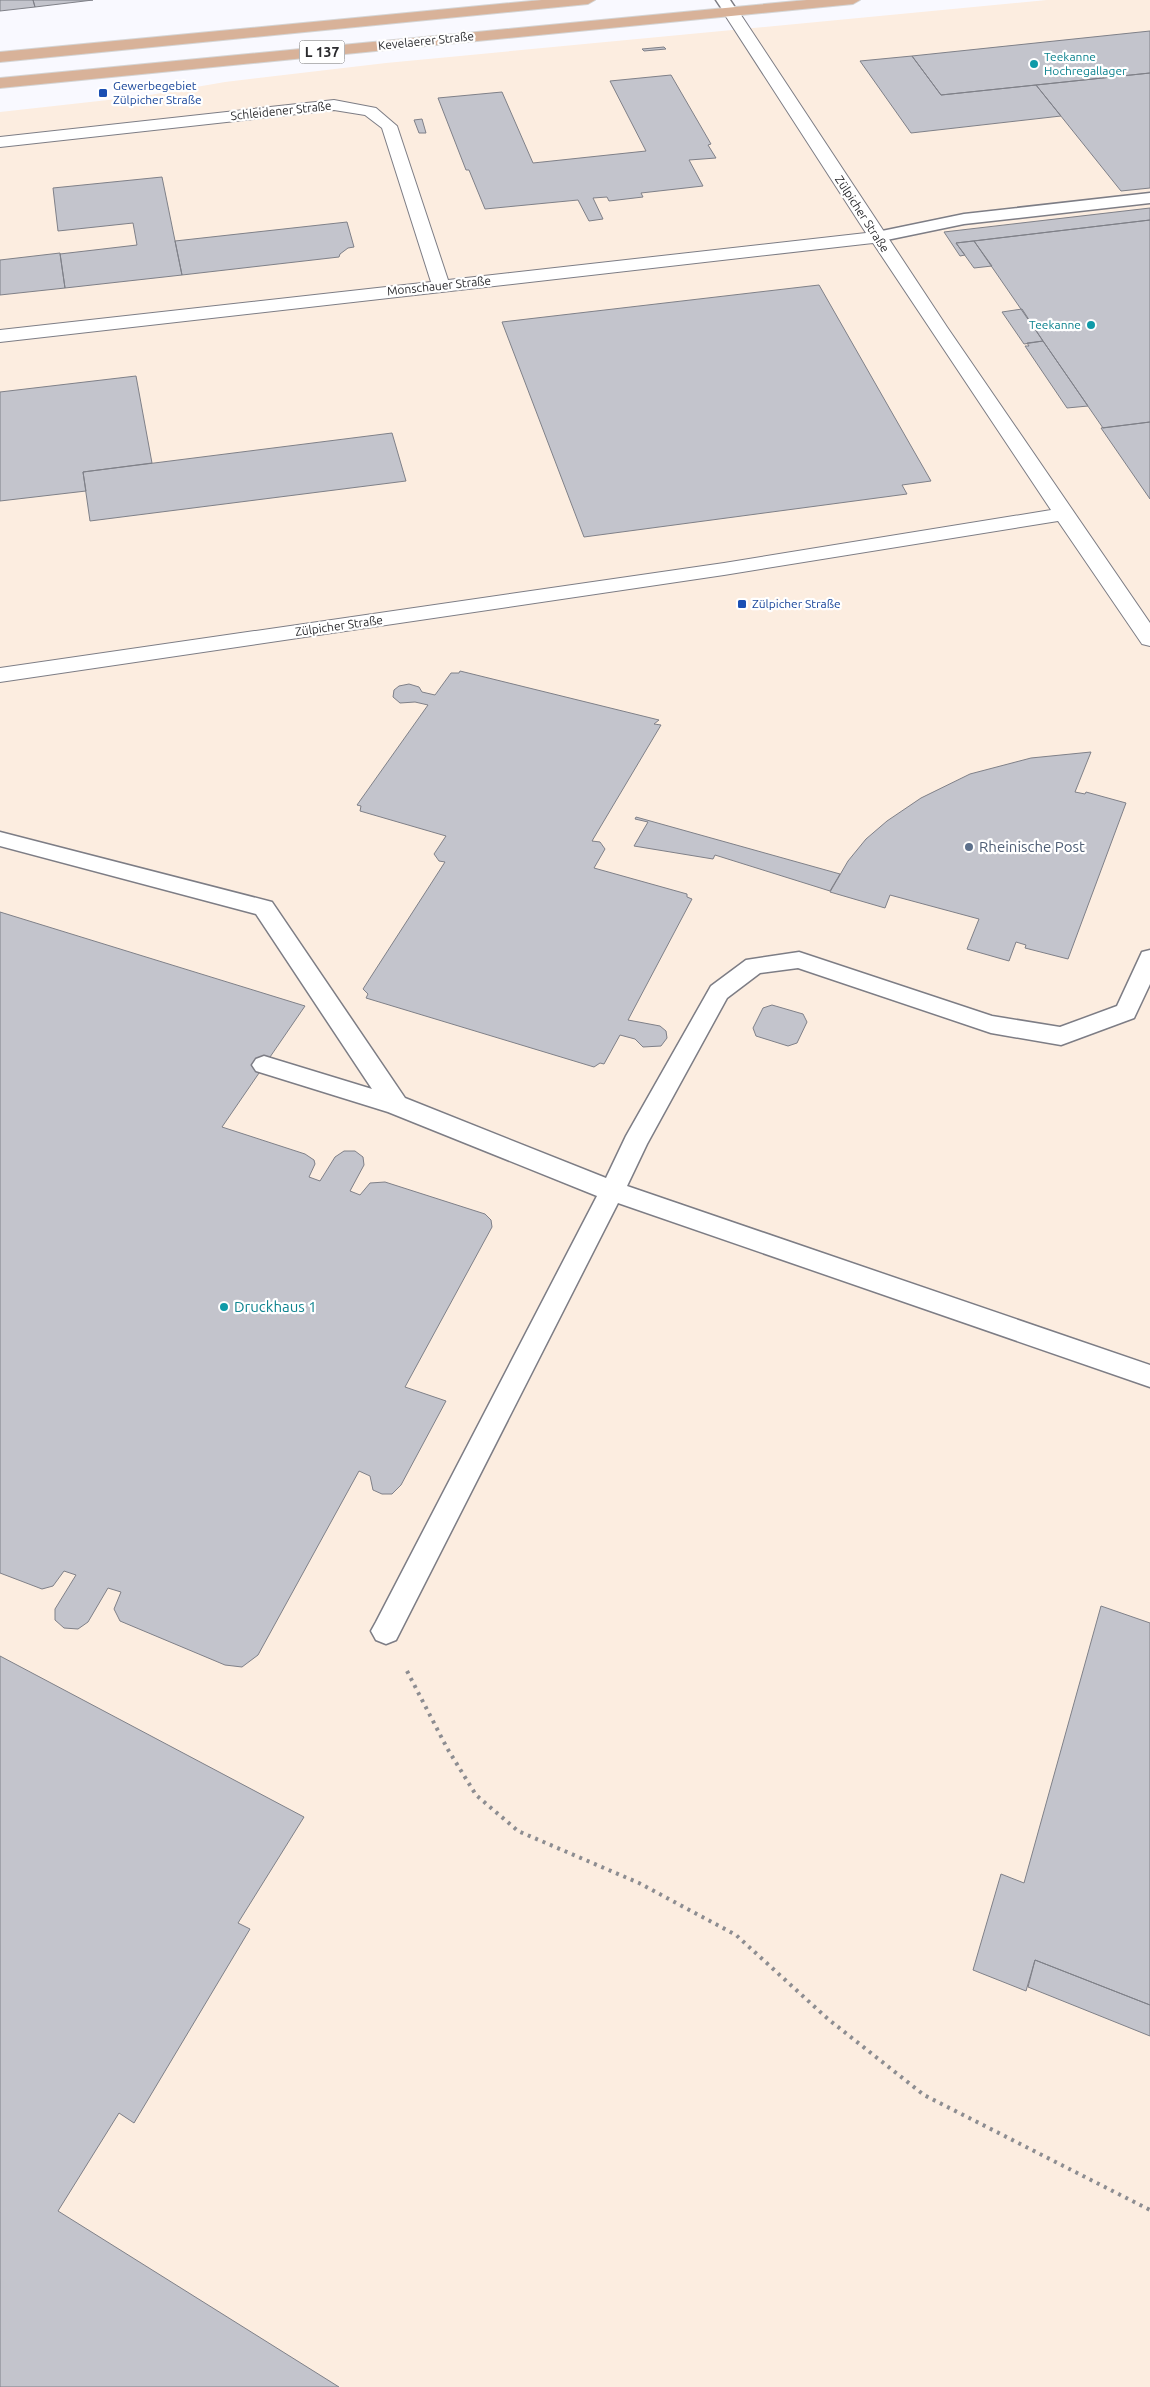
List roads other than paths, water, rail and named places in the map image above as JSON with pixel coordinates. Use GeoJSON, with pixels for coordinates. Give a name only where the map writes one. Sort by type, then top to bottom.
{"type":"FeatureCollection","features":[{"type":"Feature","properties":{"kind":"main road","name":"Kevelaerer Straße"},"geometry":{"type":"LineString","coordinates":[[0,57],[588,0]]}},
{"type":"Feature","properties":{"kind":"main road","name":"Kevelaerer Straße"},"geometry":{"type":"LineString","coordinates":[[0,83],[727,6],[853,0]]}},
{"type":"Feature","properties":{"kind":"street","name":"Zülpicher Straße"},"geometry":{"type":"LineString","coordinates":[[727,6],[1062,514],[1150,639]]}},
{"type":"Feature","properties":{"kind":"street","name":"Schleidener Straße"},"geometry":{"type":"LineString","coordinates":[[0,142],[334,104],[370,111],[389,126],[441,286]]}},
{"type":"Feature","properties":{"kind":"street","name":"Monschauer Straße"},"geometry":{"type":"LineString","coordinates":[[0,336],[878,237]]}},
{"type":"Feature","properties":{"kind":"street","name":"Zülpicher Straße"},"geometry":{"type":"LineString","coordinates":[[0,675],[724,569],[1062,514]]}},
{"type":"Feature","properties":{"kind":"lane"},"geometry":{"type":"LineString","coordinates":[[878,237],[964,219],[1150,198]]}},
{"type":"Feature","properties":{"kind":"lane"},"geometry":{"type":"LineString","coordinates":[[0,839],[264,908],[396,1105]]}},
{"type":"Feature","properties":{"kind":"lane"},"geometry":{"type":"LineString","coordinates":[[386,1631],[635,1143],[718,992],[754,966],[799,960],[991,1024],[1061,1036],[1126,1012],[1150,958]]}},
{"type":"Feature","properties":{"kind":"lane"},"geometry":{"type":"LineString","coordinates":[[264,1065],[396,1105],[612,1191],[1150,1376]]}},
{"type":"Feature","properties":{"kind":"place","name":"Teekanne Hochregallager"},"geometry":{"type":"Point","coordinates":[1034,64]}},
{"type":"Feature","properties":{"kind":"place","name":"Gewerbegebiet Zülpicher Straße"},"geometry":{"type":"Point","coordinates":[103,93]}},
{"type":"Feature","properties":{"kind":"place","name":"Teekanne"},"geometry":{"type":"Point","coordinates":[1091,325]}},
{"type":"Feature","properties":{"kind":"place","name":"Zülpicher Straße"},"geometry":{"type":"Point","coordinates":[742,604]}},
{"type":"Feature","properties":{"kind":"place","name":"Rheinische Post"},"geometry":{"type":"Point","coordinates":[969,847]}},
{"type":"Feature","properties":{"kind":"place","name":"Druckhaus 1"},"geometry":{"type":"Point","coordinates":[224,1307]}}]}
